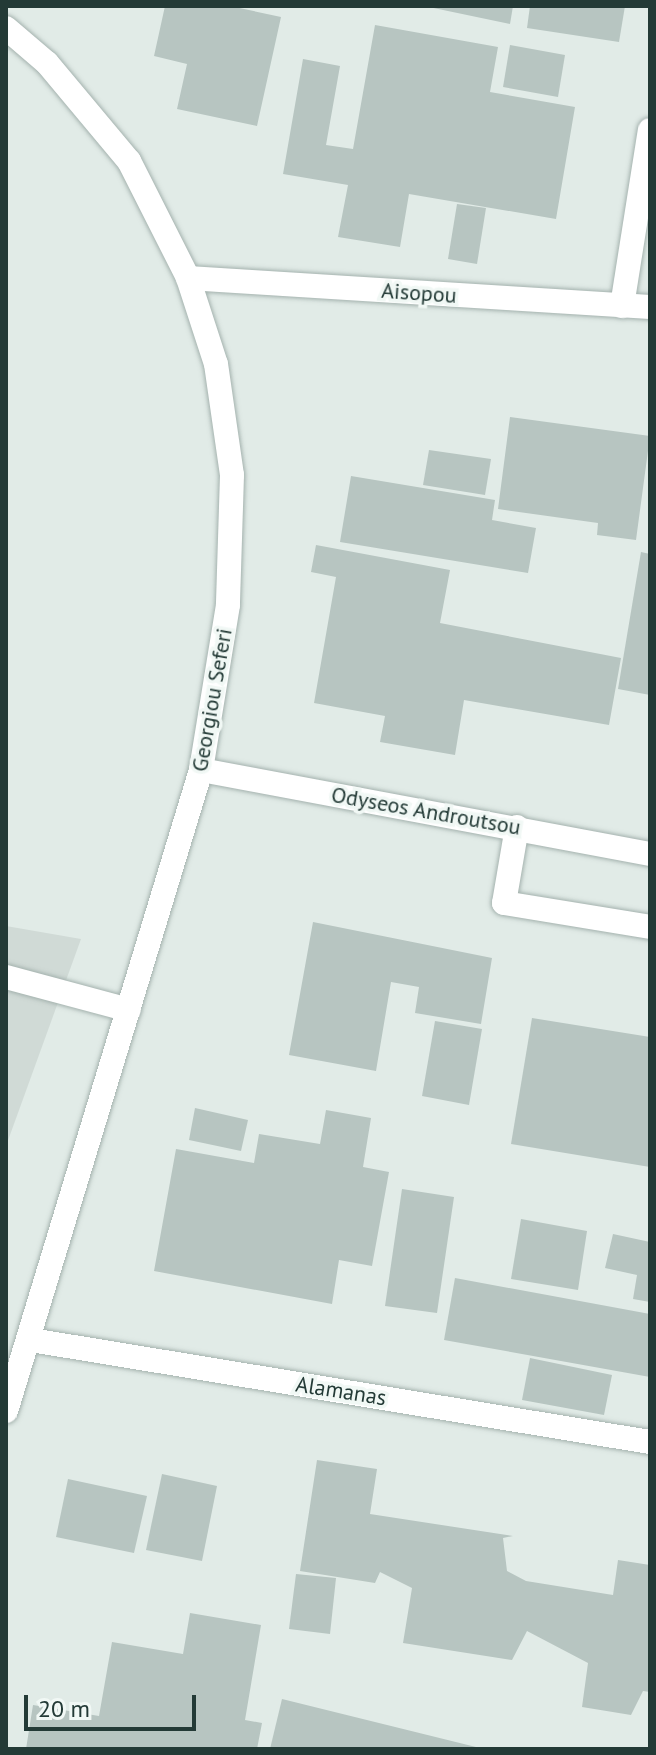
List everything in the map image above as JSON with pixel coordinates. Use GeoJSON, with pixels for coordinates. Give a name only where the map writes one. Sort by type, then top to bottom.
{"type":"FeatureCollection","features":[{"type":"Feature","properties":{"kind":"street","name":"Georgiou Seferi"},"geometry":{"type":"LineString","coordinates":[[6,28],[47,63],[129,161],[188,278],[216,364],[232,475],[228,605],[201,770],[31,1340],[6,1411]]}},
{"type":"Feature","properties":{"kind":"street"},"geometry":{"type":"LineString","coordinates":[[622,306],[650,130]]}},
{"type":"Feature","properties":{"kind":"street","name":"Aisopou"},"geometry":{"type":"LineString","coordinates":[[188,278],[650,307]]}},
{"type":"Feature","properties":{"kind":"street","name":"Odyseos Androutsou"},"geometry":{"type":"LineString","coordinates":[[201,770],[650,854]]}},
{"type":"Feature","properties":{"kind":"street"},"geometry":{"type":"LineString","coordinates":[[517,827],[504,903],[650,927]]}},
{"type":"Feature","properties":{"kind":"street"},"geometry":{"type":"LineString","coordinates":[[6,977],[129,1010]]}},
{"type":"Feature","properties":{"kind":"street","name":"Alamanas"},"geometry":{"type":"LineString","coordinates":[[31,1340],[650,1442]]}},
{"type":"Feature","properties":{"kind":"shaded area"},"geometry":{"type":"Polygon","coordinates":[[[6,926],[81,939],[6,1146],[6,926]]]}},
{"type":"Feature","properties":{"kind":"building"},"geometry":{"type":"Polygon","coordinates":[[[165,6],[230,6],[281,17],[257,126],[177,109],[187,64],[154,56],[165,6]]]}},
{"type":"Feature","properties":{"kind":"building"},"geometry":{"type":"Polygon","coordinates":[[[424,6],[513,6],[510,24],[424,6]]]}},
{"type":"Feature","properties":{"kind":"building"},"geometry":{"type":"Polygon","coordinates":[[[530,6],[625,6],[619,42],[527,28],[530,6]]]}},
{"type":"Feature","properties":{"kind":"building"},"geometry":{"type":"Polygon","coordinates":[[[375,25],[498,47],[490,92],[575,107],[556,219],[409,194],[400,247],[338,237],[348,185],[283,174],[303,59],[340,66],[326,145],[353,149],[375,25]]]}},
{"type":"Feature","properties":{"kind":"building"},"geometry":{"type":"Polygon","coordinates":[[[510,45],[565,55],[558,97],[503,87],[510,45]]]}},
{"type":"Feature","properties":{"kind":"building"},"geometry":{"type":"Polygon","coordinates":[[[457,204],[486,208],[477,264],[448,259],[457,204]]]}},
{"type":"Feature","properties":{"kind":"building"},"geometry":{"type":"Polygon","coordinates":[[[510,417],[650,436],[636,540],[597,535],[598,523],[498,509],[510,417]]]}},
{"type":"Feature","properties":{"kind":"building"},"geometry":{"type":"Polygon","coordinates":[[[429,450],[491,459],[485,495],[423,485],[429,450]]]}},
{"type":"Feature","properties":{"kind":"building"},"geometry":{"type":"Polygon","coordinates":[[[351,476],[495,500],[492,520],[536,528],[528,573],[340,542],[351,476]]]}},
{"type":"Feature","properties":{"kind":"building"},"geometry":{"type":"Polygon","coordinates":[[[316,545],[450,570],[440,623],[621,658],[609,725],[464,700],[455,755],[380,742],[385,716],[314,703],[336,577],[311,572],[316,545]]]}},
{"type":"Feature","properties":{"kind":"building"},"geometry":{"type":"Polygon","coordinates":[[[641,552],[650,554],[650,695],[618,689],[641,552]]]}},
{"type":"Feature","properties":{"kind":"building"},"geometry":{"type":"Polygon","coordinates":[[[313,922],[492,958],[481,1024],[415,1013],[419,987],[391,982],[376,1071],[289,1055],[313,922]]]}},
{"type":"Feature","properties":{"kind":"building"},"geometry":{"type":"Polygon","coordinates":[[[532,1018],[650,1037],[650,1167],[511,1144],[532,1018]]]}},
{"type":"Feature","properties":{"kind":"building"},"geometry":{"type":"Polygon","coordinates":[[[435,1021],[482,1029],[469,1105],[422,1096],[435,1021]]]}},
{"type":"Feature","properties":{"kind":"building"},"geometry":{"type":"Polygon","coordinates":[[[195,1108],[248,1120],[241,1151],[189,1140],[195,1108]]]}},
{"type":"Feature","properties":{"kind":"building"},"geometry":{"type":"Polygon","coordinates":[[[326,1110],[371,1118],[363,1167],[389,1172],[372,1266],[339,1260],[332,1304],[154,1271],[176,1149],[254,1163],[259,1134],[320,1144],[326,1110]]]}},
{"type":"Feature","properties":{"kind":"building"},"geometry":{"type":"Polygon","coordinates":[[[402,1189],[454,1197],[437,1313],[385,1306],[402,1189]]]}},
{"type":"Feature","properties":{"kind":"building"},"geometry":{"type":"Polygon","coordinates":[[[521,1219],[587,1231],[578,1290],[511,1279],[521,1219]]]}},
{"type":"Feature","properties":{"kind":"building"},"geometry":{"type":"Polygon","coordinates":[[[613,1234],[650,1242],[650,1302],[633,1299],[637,1275],[605,1268],[613,1234]]]}},
{"type":"Feature","properties":{"kind":"building"},"geometry":{"type":"Polygon","coordinates":[[[455,1278],[650,1314],[650,1377],[444,1340],[455,1278]]]}},
{"type":"Feature","properties":{"kind":"building"},"geometry":{"type":"Polygon","coordinates":[[[530,1358],[612,1375],[604,1415],[522,1400],[530,1358]]]}},
{"type":"Feature","properties":{"kind":"building"},"geometry":{"type":"Polygon","coordinates":[[[317,1460],[377,1469],[370,1514],[513,1536],[503,1538],[507,1571],[526,1581],[613,1595],[618,1560],[650,1565],[650,1692],[643,1691],[631,1715],[582,1707],[588,1663],[527,1631],[512,1660],[403,1643],[412,1588],[380,1572],[375,1583],[300,1571],[317,1460]]]}},
{"type":"Feature","properties":{"kind":"building"},"geometry":{"type":"Polygon","coordinates":[[[162,1474],[217,1486],[202,1561],[146,1550],[162,1474]]]}},
{"type":"Feature","properties":{"kind":"building"},"geometry":{"type":"Polygon","coordinates":[[[68,1479],[147,1496],[134,1553],[56,1537],[68,1479]]]}},
{"type":"Feature","properties":{"kind":"building"},"geometry":{"type":"Polygon","coordinates":[[[296,1574],[336,1578],[330,1634],[289,1629],[296,1574]]]}},
{"type":"Feature","properties":{"kind":"building"},"geometry":{"type":"Polygon","coordinates":[[[190,1613],[261,1625],[245,1720],[262,1723],[257,1749],[26,1749],[33,1705],[99,1716],[112,1642],[183,1654],[190,1613]]]}},
{"type":"Feature","properties":{"kind":"building"},"geometry":{"type":"Polygon","coordinates":[[[282,1699],[480,1748],[480,1749],[270,1749],[282,1699]]]}}]}
